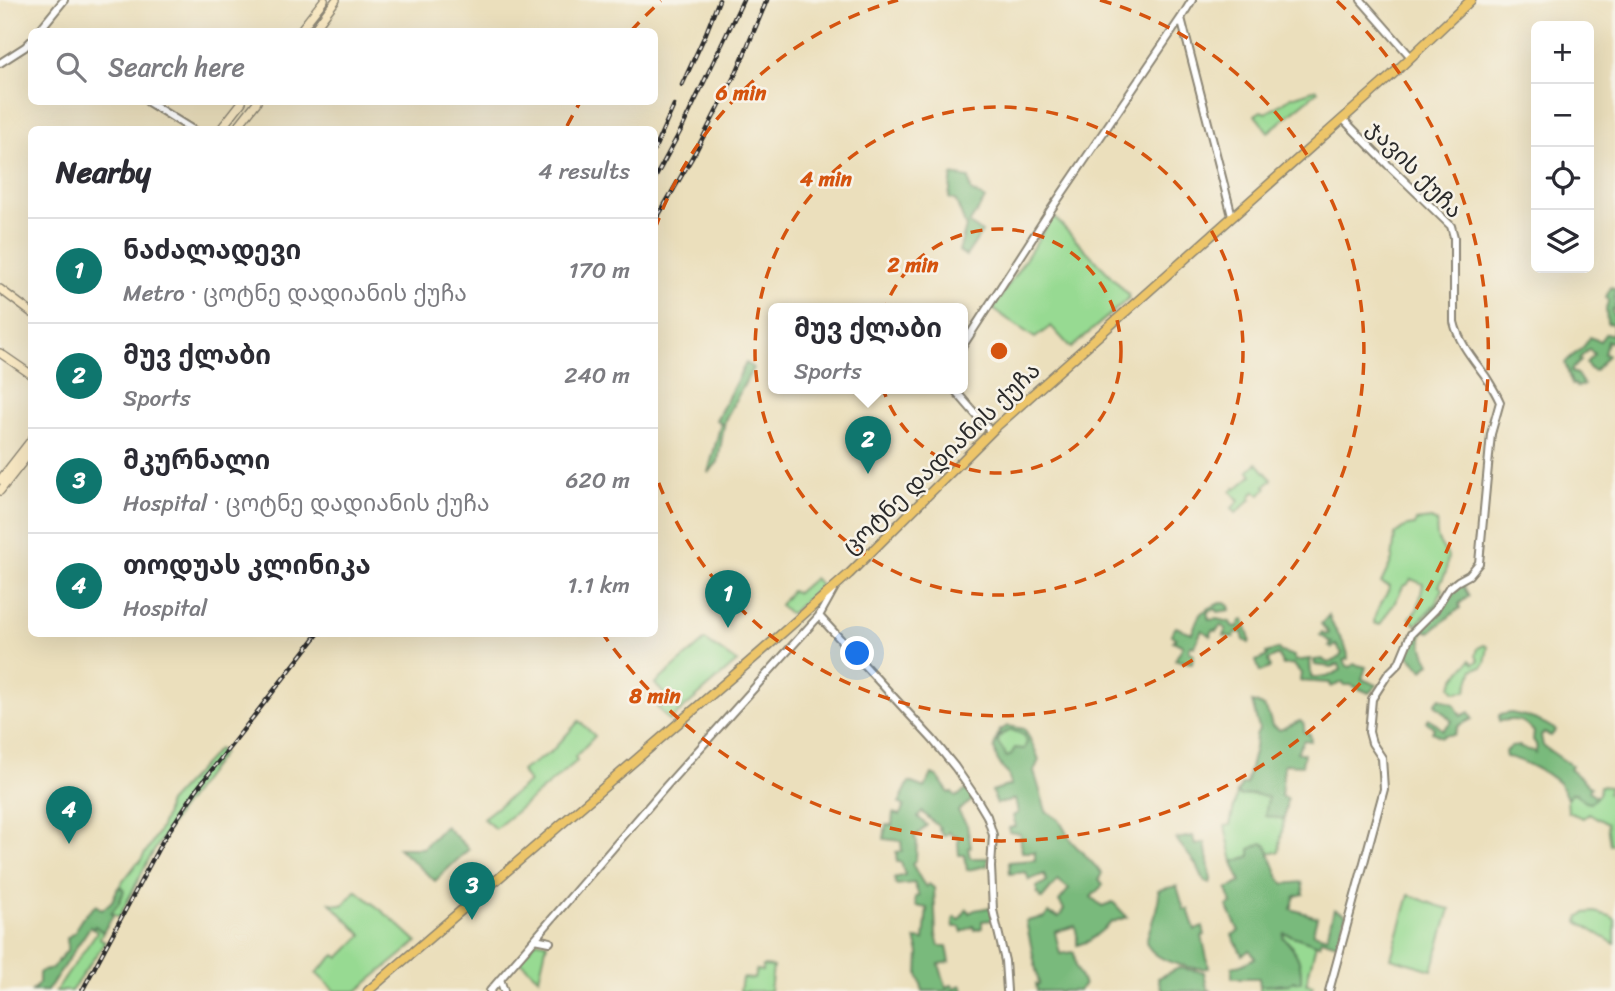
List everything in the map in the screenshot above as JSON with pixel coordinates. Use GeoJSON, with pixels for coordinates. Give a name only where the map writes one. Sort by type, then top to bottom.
{"type":"FeatureCollection","features":[{"type":"Feature","properties":{"kind":"main road"},"geometry":{"type":"LineString","coordinates":[[302,28],[324,0]]}},
{"type":"Feature","properties":{"kind":"main road"},"geometry":{"type":"LineString","coordinates":[[315,28],[336,0]]}},
{"type":"Feature","properties":{"kind":"main road","name":"ცოტნე დადიანის ქუჩა"},"geometry":{"type":"LineString","coordinates":[[368,991],[836,586],[991,432],[1343,119],[1471,0]]}},
{"type":"Feature","properties":{"kind":"main road"},"geometry":{"type":"LineString","coordinates":[[223,126],[240,105]]}},
{"type":"Feature","properties":{"kind":"main road"},"geometry":{"type":"LineString","coordinates":[[238,126],[255,105]]}},
{"type":"Feature","properties":{"kind":"main road"},"geometry":{"type":"LineString","coordinates":[[0,289],[28,310]]}},
{"type":"Feature","properties":{"kind":"main road"},"geometry":{"type":"LineString","coordinates":[[0,353],[28,373]]}},
{"type":"Feature","properties":{"kind":"main road"},"geometry":{"type":"LineString","coordinates":[[0,480],[28,444]]}},
{"type":"Feature","properties":{"kind":"main road"},"geometry":{"type":"LineString","coordinates":[[0,491],[28,455]]}},
{"type":"Feature","properties":{"kind":"street"},"geometry":{"type":"LineString","coordinates":[[41,28],[64,0]]}},
{"type":"Feature","properties":{"kind":"street"},"geometry":{"type":"LineString","coordinates":[[968,337],[1192,0]]}},
{"type":"Feature","properties":{"kind":"street"},"geometry":{"type":"LineString","coordinates":[[1361,0],[1411,57]]}},
{"type":"Feature","properties":{"kind":"street"},"geometry":{"type":"LineString","coordinates":[[1181,18],[1232,216]]}},
{"type":"Feature","properties":{"kind":"street"},"geometry":{"type":"LineString","coordinates":[[0,63],[28,49]]}},
{"type":"Feature","properties":{"kind":"street"},"geometry":{"type":"LineString","coordinates":[[153,105],[187,126]]}},
{"type":"Feature","properties":{"kind":"street","name":"ჯავის ქუჩა"},"geometry":{"type":"LineString","coordinates":[[1329,991],[1384,789],[1382,758],[1369,733],[1372,699],[1388,674],[1399,663],[1411,634],[1435,610],[1448,589],[1469,575],[1479,563],[1491,434],[1500,402],[1456,332],[1454,237],[1451,226],[1343,119]]}},
{"type":"Feature","properties":{"kind":"street"},"geometry":{"type":"LineString","coordinates":[[958,394],[991,432]]}},
{"type":"Feature","properties":{"kind":"street"},"geometry":{"type":"LineString","coordinates":[[490,991],[667,785],[819,615],[836,586]]}},
{"type":"Feature","properties":{"kind":"street"},"geometry":{"type":"LineString","coordinates":[[819,615],[933,740],[955,767],[987,817],[993,835],[993,910],[1005,961],[1007,991]]}},
{"type":"Feature","properties":{"kind":"street"},"geometry":{"type":"LineString","coordinates":[[545,928],[552,933]]}},
{"type":"Feature","properties":{"kind":"street"},"geometry":{"type":"LineString","coordinates":[[536,939],[550,942],[545,928]]}},
{"type":"Feature","properties":{"kind":"street"},"geometry":{"type":"LineString","coordinates":[[500,979],[504,991]]}},
{"type":"Feature","properties":{"kind":"green space"},"geometry":{"type":"Polygon","coordinates":[[[1317,89],[1318,91],[1268,132],[1255,115],[1261,111],[1266,113],[1292,97],[1317,89]]]}},
{"type":"Feature","properties":{"kind":"green space"},"geometry":{"type":"Polygon","coordinates":[[[952,175],[969,178],[971,191],[985,199],[969,224],[982,232],[966,256],[959,251],[966,227],[956,201],[949,198],[952,175]]]}},
{"type":"Feature","properties":{"kind":"green space"},"geometry":{"type":"Polygon","coordinates":[[[1052,218],[1055,218],[1129,295],[1129,298],[1071,348],[1051,326],[1035,338],[993,309],[1052,218]]]}},
{"type":"Feature","properties":{"kind":"green space"},"geometry":{"type":"Polygon","coordinates":[[[1611,287],[1615,289],[1615,309],[1612,310],[1615,318],[1615,343],[1607,341],[1604,354],[1608,355],[1595,371],[1586,363],[1594,354],[1589,349],[1579,359],[1581,361],[1571,370],[1584,385],[1576,387],[1575,384],[1572,385],[1565,363],[1585,345],[1589,337],[1600,341],[1606,333],[1613,335],[1614,324],[1607,323],[1606,308],[1609,299],[1606,297],[1611,287]]]}},
{"type":"Feature","properties":{"kind":"green space"},"geometry":{"type":"Polygon","coordinates":[[[746,363],[753,368],[725,420],[718,462],[708,473],[721,423],[716,420],[746,363]]]}},
{"type":"Feature","properties":{"kind":"green space"},"geometry":{"type":"Polygon","coordinates":[[[1257,463],[1272,480],[1260,495],[1255,491],[1251,499],[1236,513],[1232,508],[1239,501],[1231,491],[1252,475],[1248,471],[1257,463]]]}},
{"type":"Feature","properties":{"kind":"green space"},"geometry":{"type":"Polygon","coordinates":[[[1431,519],[1437,522],[1437,537],[1448,556],[1446,572],[1439,586],[1443,589],[1435,604],[1416,625],[1410,618],[1418,608],[1423,584],[1411,579],[1404,585],[1380,625],[1374,623],[1390,586],[1381,583],[1392,560],[1395,534],[1415,525],[1416,521],[1431,519]]]}},
{"type":"Feature","properties":{"kind":"green space"},"geometry":{"type":"Polygon","coordinates":[[[814,578],[822,586],[790,614],[780,605],[791,591],[797,593],[814,578]]]}},
{"type":"Feature","properties":{"kind":"green space"},"geometry":{"type":"Polygon","coordinates":[[[1461,582],[1469,596],[1459,604],[1460,608],[1430,632],[1424,630],[1423,647],[1430,663],[1423,670],[1407,654],[1413,634],[1446,594],[1461,582]]]}},
{"type":"Feature","properties":{"kind":"green space"},"geometry":{"type":"Polygon","coordinates":[[[1225,603],[1230,610],[1218,612],[1216,609],[1207,612],[1209,620],[1218,619],[1238,627],[1240,621],[1244,620],[1249,643],[1244,640],[1242,632],[1235,633],[1234,637],[1223,636],[1226,629],[1221,625],[1216,631],[1213,630],[1210,636],[1202,630],[1194,647],[1191,645],[1189,651],[1194,654],[1192,663],[1175,660],[1183,646],[1173,641],[1176,638],[1171,634],[1176,627],[1192,633],[1201,613],[1225,603]]]}},
{"type":"Feature","properties":{"kind":"green space"},"geometry":{"type":"Polygon","coordinates":[[[1329,615],[1348,653],[1348,659],[1344,660],[1347,666],[1354,664],[1366,667],[1362,679],[1377,685],[1369,693],[1351,685],[1344,685],[1343,682],[1331,687],[1330,683],[1300,681],[1301,673],[1293,664],[1283,665],[1278,655],[1268,660],[1270,668],[1260,672],[1256,661],[1267,656],[1266,653],[1278,649],[1294,656],[1295,661],[1310,659],[1311,677],[1327,677],[1341,670],[1339,664],[1332,667],[1315,665],[1314,660],[1323,659],[1329,663],[1339,658],[1342,653],[1336,645],[1332,648],[1329,646],[1332,643],[1320,635],[1322,632],[1326,635],[1329,633],[1321,624],[1329,615]]]}},
{"type":"Feature","properties":{"kind":"green space"},"geometry":{"type":"Polygon","coordinates":[[[705,640],[737,662],[669,721],[657,707],[667,697],[655,684],[705,640]]]}},
{"type":"Feature","properties":{"kind":"green space"},"geometry":{"type":"Polygon","coordinates":[[[1484,645],[1488,647],[1485,663],[1482,667],[1473,669],[1466,691],[1455,692],[1451,686],[1454,679],[1470,660],[1474,664],[1479,660],[1476,655],[1478,648],[1484,645]]]}},
{"type":"Feature","properties":{"kind":"green space"},"geometry":{"type":"Polygon","coordinates":[[[1440,698],[1454,704],[1461,716],[1469,712],[1472,719],[1458,726],[1454,735],[1442,737],[1432,732],[1434,728],[1426,721],[1429,718],[1443,730],[1452,721],[1435,704],[1440,698]]]}},
{"type":"Feature","properties":{"kind":"green space"},"geometry":{"type":"Polygon","coordinates":[[[1252,702],[1266,710],[1272,726],[1280,730],[1300,721],[1304,724],[1304,732],[1310,734],[1311,741],[1304,740],[1297,752],[1304,754],[1302,765],[1284,764],[1281,797],[1287,798],[1284,819],[1265,816],[1268,797],[1253,794],[1240,796],[1237,793],[1242,784],[1246,784],[1259,729],[1252,702]]]}},
{"type":"Feature","properties":{"kind":"green space"},"geometry":{"type":"Polygon","coordinates":[[[1511,713],[1534,719],[1556,730],[1551,736],[1544,733],[1541,736],[1543,746],[1572,766],[1570,769],[1591,787],[1589,791],[1596,797],[1590,803],[1576,793],[1572,793],[1567,799],[1560,785],[1542,771],[1506,757],[1505,752],[1511,747],[1520,746],[1535,753],[1537,748],[1533,740],[1534,732],[1526,724],[1515,720],[1499,721],[1499,715],[1511,713]]]}},
{"type":"Feature","properties":{"kind":"green space"},"geometry":{"type":"Polygon","coordinates":[[[579,721],[595,736],[575,757],[577,761],[495,829],[483,818],[529,782],[521,771],[551,752],[579,721]]]}},
{"type":"Feature","properties":{"kind":"green space"},"geometry":{"type":"Polygon","coordinates":[[[1008,726],[1024,729],[1027,733],[1039,760],[1034,771],[1046,811],[1059,820],[1072,842],[1102,873],[1099,879],[1103,885],[1091,897],[1102,906],[1113,902],[1127,917],[1112,922],[1089,941],[1077,945],[1075,926],[1055,932],[1060,954],[1074,952],[1076,967],[1084,985],[1078,991],[1037,991],[1036,984],[1039,984],[1026,921],[1045,917],[1048,913],[1059,917],[1064,909],[1059,901],[1069,889],[1058,880],[1042,899],[1037,893],[1037,887],[1047,881],[1044,874],[1029,880],[1026,872],[1010,874],[1009,862],[1035,860],[1035,852],[1022,852],[1020,834],[1009,832],[1009,828],[1016,826],[1013,816],[1018,813],[1015,799],[997,804],[992,791],[1011,785],[1008,774],[997,759],[994,747],[999,731],[1008,726]],[[1012,730],[999,735],[998,743],[1006,757],[1010,756],[1015,748],[1024,749],[1027,742],[1024,735],[1012,730]]]}},
{"type":"Feature","properties":{"kind":"green space"},"geometry":{"type":"Polygon","coordinates":[[[1013,730],[1025,735],[1028,741],[1024,750],[1006,757],[997,743],[1002,734],[1013,730]]]}},
{"type":"Feature","properties":{"kind":"green space"},"geometry":{"type":"Polygon","coordinates":[[[218,749],[223,753],[178,813],[149,859],[119,917],[111,913],[124,891],[121,887],[118,888],[157,835],[167,804],[218,749]]]}},
{"type":"Feature","properties":{"kind":"green space"},"geometry":{"type":"Polygon","coordinates":[[[932,774],[956,797],[968,789],[974,799],[958,811],[967,825],[970,858],[988,858],[987,866],[967,870],[965,855],[959,855],[960,839],[949,832],[944,836],[940,828],[922,812],[918,817],[927,825],[914,838],[917,841],[916,859],[912,864],[926,887],[929,884],[934,888],[936,935],[939,946],[947,946],[950,962],[939,964],[946,987],[961,985],[964,991],[923,991],[918,974],[919,953],[915,939],[924,940],[927,908],[916,906],[915,897],[919,896],[914,883],[896,885],[894,878],[905,875],[901,862],[897,862],[896,852],[902,851],[901,841],[884,839],[886,825],[892,825],[893,813],[900,815],[904,806],[899,803],[909,782],[925,788],[932,774]]]}},
{"type":"Feature","properties":{"kind":"green space"},"geometry":{"type":"Polygon","coordinates":[[[1600,786],[1610,787],[1608,793],[1615,796],[1615,844],[1610,845],[1607,824],[1589,813],[1583,818],[1568,812],[1567,799],[1572,793],[1590,803],[1599,794],[1600,786]]]}},
{"type":"Feature","properties":{"kind":"green space"},"geometry":{"type":"Polygon","coordinates":[[[1237,793],[1269,797],[1265,816],[1284,819],[1279,852],[1269,852],[1266,845],[1251,856],[1233,862],[1225,826],[1230,825],[1237,793]]]}},
{"type":"Feature","properties":{"kind":"green space"},"geometry":{"type":"Polygon","coordinates":[[[445,826],[469,849],[435,881],[398,848],[423,848],[445,826]]]}},
{"type":"Feature","properties":{"kind":"green space"},"geometry":{"type":"Polygon","coordinates":[[[1193,836],[1195,845],[1205,843],[1210,883],[1205,882],[1198,867],[1176,839],[1193,836]]]}},
{"type":"Feature","properties":{"kind":"green space"},"geometry":{"type":"Polygon","coordinates":[[[1262,843],[1266,845],[1284,884],[1302,882],[1304,894],[1295,896],[1291,909],[1317,917],[1313,933],[1327,937],[1334,909],[1346,914],[1337,944],[1321,939],[1319,945],[1284,933],[1283,937],[1298,957],[1301,982],[1260,986],[1259,978],[1232,978],[1232,967],[1255,958],[1250,950],[1242,955],[1232,935],[1239,931],[1227,906],[1232,904],[1227,889],[1241,882],[1233,862],[1250,856],[1250,849],[1262,843]]]}},
{"type":"Feature","properties":{"kind":"green space"},"geometry":{"type":"Polygon","coordinates":[[[1177,886],[1184,910],[1188,909],[1195,930],[1203,927],[1205,935],[1202,936],[1209,968],[1182,966],[1163,959],[1149,948],[1146,941],[1156,910],[1158,890],[1177,886]]]}},
{"type":"Feature","properties":{"kind":"green space"},"geometry":{"type":"Polygon","coordinates":[[[121,887],[124,891],[103,932],[95,926],[93,929],[90,927],[47,991],[32,991],[39,983],[39,973],[53,967],[68,950],[67,938],[76,931],[83,917],[96,905],[102,910],[121,887]]]}},
{"type":"Feature","properties":{"kind":"green space"},"geometry":{"type":"Polygon","coordinates":[[[356,890],[417,942],[357,991],[335,991],[316,973],[335,955],[339,958],[362,935],[330,903],[343,905],[356,890]]]}},
{"type":"Feature","properties":{"kind":"green space"},"geometry":{"type":"Polygon","coordinates":[[[1409,895],[1450,909],[1432,970],[1391,958],[1409,895]]]}},
{"type":"Feature","properties":{"kind":"green space"},"geometry":{"type":"Polygon","coordinates":[[[991,907],[993,920],[982,921],[982,928],[975,930],[973,926],[962,932],[960,927],[954,927],[955,917],[959,920],[967,909],[969,913],[991,907]]]}},
{"type":"Feature","properties":{"kind":"green space"},"geometry":{"type":"Polygon","coordinates":[[[1594,912],[1615,919],[1615,944],[1578,922],[1579,917],[1585,913],[1594,912]]]}},
{"type":"Feature","properties":{"kind":"green space"},"geometry":{"type":"Polygon","coordinates":[[[95,926],[103,932],[100,938],[105,942],[71,991],[56,991],[97,932],[93,929],[95,926]]]}},
{"type":"Feature","properties":{"kind":"green space"},"geometry":{"type":"Polygon","coordinates":[[[1284,933],[1316,944],[1306,984],[1313,985],[1310,991],[1260,991],[1260,986],[1289,984],[1293,947],[1283,937],[1284,933]]]}},
{"type":"Feature","properties":{"kind":"green space"},"geometry":{"type":"Polygon","coordinates":[[[536,941],[547,943],[539,978],[519,960],[536,941]]]}},
{"type":"Feature","properties":{"kind":"green space"},"geometry":{"type":"Polygon","coordinates":[[[763,966],[773,967],[770,991],[740,991],[742,978],[754,979],[756,970],[762,971],[763,966]]]}},
{"type":"Feature","properties":{"kind":"green space"},"geometry":{"type":"Polygon","coordinates":[[[1179,968],[1204,972],[1207,988],[1211,991],[1164,991],[1158,978],[1179,968]]]}},
{"type":"Feature","properties":{"kind":"railway"},"geometry":{"type":"LineString","coordinates":[[682,85],[719,0]]}},
{"type":"Feature","properties":{"kind":"railway"},"geometry":{"type":"LineString","coordinates":[[658,173],[743,0]]}},
{"type":"Feature","properties":{"kind":"railway"},"geometry":{"type":"LineString","coordinates":[[658,216],[697,149],[737,71],[767,0]]}},
{"type":"Feature","properties":{"kind":"railway"},"geometry":{"type":"LineString","coordinates":[[658,141],[674,105]]}},
{"type":"Feature","properties":{"kind":"railway"},"geometry":{"type":"LineString","coordinates":[[82,991],[163,840],[197,789],[316,637]]}},
{"type":"Feature","properties":{"kind":"place","name":"მუვ ქლაბი"},"geometry":{"type":"Point","coordinates":[868,474]}},
{"type":"Feature","properties":{"kind":"place","name":"ნაძალადევი"},"geometry":{"type":"Point","coordinates":[728,628]}},
{"type":"Feature","properties":{"kind":"place","name":"თოდუას კლინიკა"},"geometry":{"type":"Point","coordinates":[69,844]}},
{"type":"Feature","properties":{"kind":"place","name":"მკურნალი"},"geometry":{"type":"Point","coordinates":[472,920]}}]}
